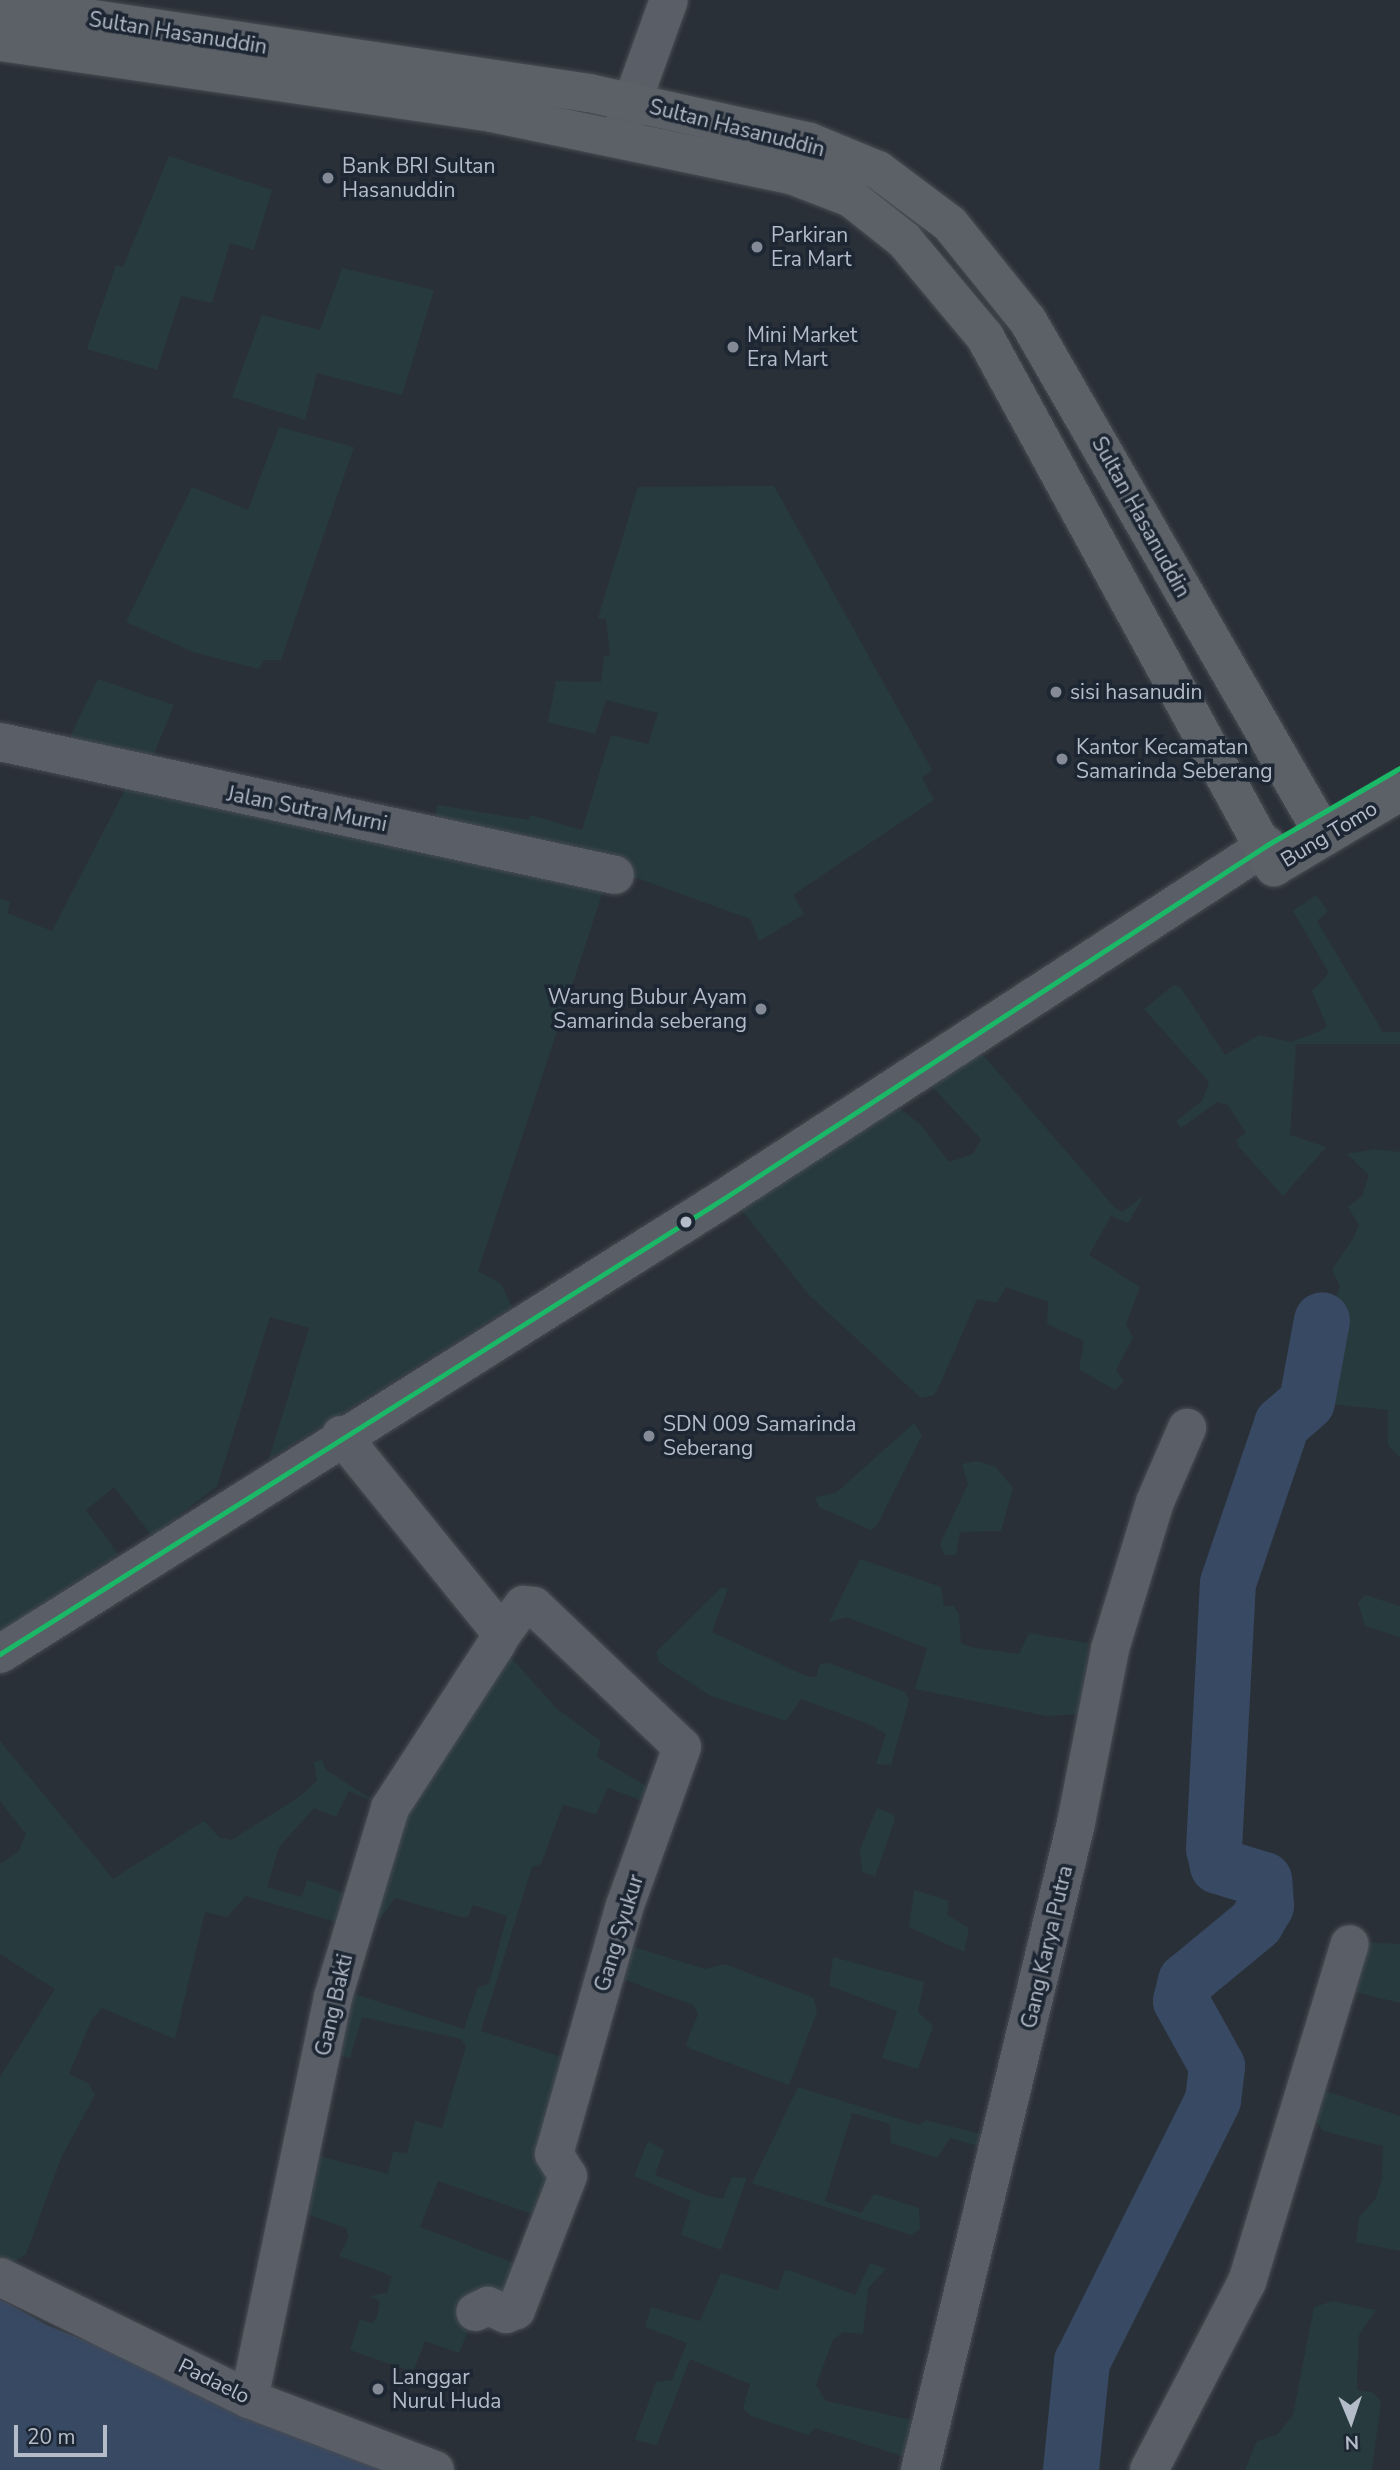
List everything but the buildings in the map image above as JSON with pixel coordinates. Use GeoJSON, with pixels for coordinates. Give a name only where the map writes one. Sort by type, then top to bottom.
{"type":"FeatureCollection","features":[{"type":"Feature","properties":{"kind":"main road","name":"Sultan Hasanuddin"},"geometry":{"type":"LineString","coordinates":[[0,5],[633,103],[810,142],[878,170],[959,235],[1028,321],[1102,447],[1259,730],[1320,827]]}},
{"type":"Feature","properties":{"kind":"main road","name":"Sultan Hasanuddin"},"geometry":{"type":"LineString","coordinates":[[0,42],[491,113],[617,143],[791,175],[851,198],[904,240],[985,337],[1212,755],[1271,856]]}},
{"type":"Feature","properties":{"kind":"main road"},"geometry":{"type":"LineString","coordinates":[[1058,470],[1102,447]]}},
{"type":"Feature","properties":{"kind":"main road"},"geometry":{"type":"LineString","coordinates":[[1212,755],[1259,730]]}},
{"type":"Feature","properties":{"kind":"main road","name":"Bung Tomo"},"geometry":{"type":"LineString","coordinates":[[1271,856],[1320,827],[1400,768]]}},
{"type":"Feature","properties":{"kind":"main road","name":"Bung Tomo"},"geometry":{"type":"LineString","coordinates":[[1320,827],[1400,792]]}},
{"type":"Feature","properties":{"kind":"street"},"geometry":{"type":"LineString","coordinates":[[617,143],[669,0]]}},
{"type":"Feature","properties":{"kind":"street","name":"Jalan Sutra Murni"},"geometry":{"type":"LineString","coordinates":[[0,742],[615,875]]}},
{"type":"Feature","properties":{"kind":"street","name":"Bung Tomo"},"geometry":{"type":"LineString","coordinates":[[2,1649],[341,1435],[668,1234],[1214,880],[1271,856]]}},
{"type":"Feature","properties":{"kind":"street","name":"Gang Karya Putra"},"geometry":{"type":"LineString","coordinates":[[920,2470],[1076,1824],[1110,1649],[1155,1502],[1187,1429]]}},
{"type":"Feature","properties":{"kind":"street"},"geometry":{"type":"LineString","coordinates":[[341,1435],[500,1638]]}},
{"type":"Feature","properties":{"kind":"street","name":"Gang Syukur"},"geometry":{"type":"LineString","coordinates":[[475,2312],[488,2306],[506,2314],[516,2310],[568,2176],[554,2154],[625,1905],[682,1747],[534,1606],[523,1605],[500,1638]]}},
{"type":"Feature","properties":{"kind":"street","name":"Gang Bakti"},"geometry":{"type":"LineString","coordinates":[[249,2399],[333,1997],[386,1820],[500,1638]]}},
{"type":"Feature","properties":{"kind":"street"},"geometry":{"type":"LineString","coordinates":[[1149,2470],[1247,2282],[1326,2040],[1350,1944]]}},
{"type":"Feature","properties":{"kind":"street","name":"Padaelo"},"geometry":{"type":"LineString","coordinates":[[0,2277],[249,2399],[435,2470]]}},
{"type":"Feature","properties":{"kind":"green space"},"geometry":{"type":"Polygon","coordinates":[[[169,156],[272,190],[254,250],[230,243],[212,303],[181,296],[157,370],[87,349],[116,265],[123,267],[169,156]]]}},
{"type":"Feature","properties":{"kind":"green space"},"geometry":{"type":"Polygon","coordinates":[[[342,268],[434,290],[402,395],[317,373],[305,420],[232,397],[262,315],[320,330],[342,268]]]}},
{"type":"Feature","properties":{"kind":"green space"},"geometry":{"type":"Polygon","coordinates":[[[279,427],[354,447],[281,660],[264,660],[259,669],[193,652],[126,622],[192,487],[248,510],[279,427]]]}},
{"type":"Feature","properties":{"kind":"green space"},"geometry":{"type":"Polygon","coordinates":[[[774,486],[932,770],[922,778],[934,800],[793,895],[804,914],[759,941],[750,919],[615,870],[434,829],[437,805],[529,820],[530,815],[582,830],[611,735],[648,744],[658,713],[606,700],[595,734],[548,722],[556,681],[601,682],[604,656],[610,655],[606,619],[598,618],[638,487],[774,486]]]}},
{"type":"Feature","properties":{"kind":"green space"},"geometry":{"type":"Polygon","coordinates":[[[98,679],[174,705],[152,759],[65,747],[98,679]]]}},
{"type":"Feature","properties":{"kind":"green space"},"geometry":{"type":"Polygon","coordinates":[[[130,780],[608,876],[478,1271],[501,1284],[512,1307],[269,1459],[309,1328],[270,1317],[217,1486],[152,1536],[114,1487],[86,1510],[118,1554],[0,1632],[0,898],[10,902],[7,913],[52,931],[130,780]]]}},
{"type":"Feature","properties":{"kind":"green space"},"geometry":{"type":"Polygon","coordinates":[[[1316,895],[1328,911],[1317,921],[1383,1032],[1400,1032],[1400,1044],[1296,1044],[1290,1135],[1326,1147],[1283,1196],[1239,1147],[1236,1140],[1246,1133],[1228,1105],[1217,1102],[1181,1128],[1176,1121],[1202,1101],[1209,1082],[1144,1009],[1174,985],[1181,988],[1225,1055],[1259,1035],[1291,1042],[1322,1030],[1327,1026],[1312,991],[1329,973],[1293,911],[1316,895]]]}},
{"type":"Feature","properties":{"kind":"green space"},"geometry":{"type":"Polygon","coordinates":[[[977,1048],[1114,1207],[1122,1212],[1144,1196],[1128,1223],[1111,1216],[1089,1255],[1140,1287],[1126,1324],[1133,1338],[1116,1370],[1124,1381],[1115,1390],[1079,1369],[1084,1341],[1047,1324],[1048,1302],[1006,1287],[997,1303],[977,1299],[934,1395],[921,1398],[809,1295],[737,1204],[896,1106],[920,1124],[949,1162],[973,1154],[981,1139],[927,1081],[977,1048]]]}},
{"type":"Feature","properties":{"kind":"green space"},"geometry":{"type":"Polygon","coordinates":[[[1375,1149],[1400,1152],[1400,1458],[1388,1445],[1388,1410],[1321,1403],[1315,1395],[1315,1360],[1340,1286],[1332,1270],[1359,1225],[1348,1207],[1362,1196],[1369,1175],[1347,1154],[1375,1149]]]}},
{"type":"Feature","properties":{"kind":"green space"},"geometry":{"type":"Polygon","coordinates":[[[914,1423],[922,1435],[877,1525],[871,1530],[819,1507],[815,1497],[836,1493],[914,1423]]]}},
{"type":"Feature","properties":{"kind":"green space"},"geometry":{"type":"Polygon","coordinates":[[[977,1461],[996,1467],[1013,1488],[1001,1531],[960,1532],[956,1555],[944,1555],[940,1544],[968,1484],[962,1464],[977,1461]]]}},
{"type":"Feature","properties":{"kind":"green space"},"geometry":{"type":"Polygon","coordinates":[[[860,1559],[941,1587],[944,1606],[954,1606],[959,1614],[961,1643],[970,1647],[1019,1654],[1029,1633],[1088,1643],[1082,1714],[1047,1716],[915,1689],[927,1648],[846,1617],[829,1622],[860,1559]]]}},
{"type":"Feature","properties":{"kind":"green space"},"geometry":{"type":"Polygon","coordinates":[[[721,1588],[728,1588],[712,1632],[806,1676],[816,1677],[820,1664],[829,1663],[905,1692],[909,1700],[891,1765],[876,1764],[886,1734],[869,1724],[801,1699],[786,1721],[711,1696],[659,1662],[656,1652],[721,1588]]]}},
{"type":"Feature","properties":{"kind":"green space"},"geometry":{"type":"Polygon","coordinates":[[[1365,1595],[1400,1606],[1400,1637],[1365,1626],[1358,1603],[1365,1595]]]}},
{"type":"Feature","properties":{"kind":"green space"},"geometry":{"type":"Polygon","coordinates":[[[507,1653],[557,1709],[601,1741],[597,1757],[651,1789],[646,1802],[608,1788],[596,1814],[563,1805],[541,1864],[532,1867],[481,2031],[574,2061],[555,2158],[538,2216],[438,2181],[420,2227],[525,2267],[510,2308],[480,2302],[459,2353],[425,2341],[413,2372],[350,2350],[360,2319],[372,2323],[377,2317],[380,2301],[370,2296],[387,2293],[392,2276],[339,2256],[349,2237],[346,2228],[298,2211],[315,2155],[388,2174],[393,2151],[407,2154],[415,2121],[442,2128],[466,2046],[461,2039],[362,2017],[350,2058],[330,2054],[354,1994],[464,2029],[478,1987],[489,1984],[507,1916],[473,1905],[468,1917],[461,1917],[395,1898],[380,1919],[368,1916],[392,1830],[507,1653]]]}},
{"type":"Feature","properties":{"kind":"green space"},"geometry":{"type":"Polygon","coordinates":[[[0,1741],[113,1879],[204,1821],[220,1838],[232,1840],[302,1795],[317,1781],[314,1762],[322,1760],[326,1770],[377,1803],[349,1791],[336,1817],[314,1808],[279,1847],[267,1887],[302,1897],[307,1880],[344,1893],[336,1922],[246,1896],[227,1917],[205,1912],[175,2039],[102,2008],[92,2019],[69,2074],[88,2083],[95,2095],[61,2158],[26,2254],[14,2262],[0,2258],[0,2077],[55,1989],[0,1954],[0,1864],[18,1852],[26,1834],[0,1801],[0,1741]]]}},
{"type":"Feature","properties":{"kind":"green space"},"geometry":{"type":"Polygon","coordinates":[[[877,1808],[894,1815],[894,1822],[875,1876],[862,1872],[860,1849],[877,1808]]]}},
{"type":"Feature","properties":{"kind":"green space"},"geometry":{"type":"Polygon","coordinates":[[[914,1890],[949,1901],[947,1915],[969,1928],[964,1952],[909,1927],[914,1890]]]}},
{"type":"Feature","properties":{"kind":"green space"},"geometry":{"type":"Polygon","coordinates":[[[1360,1942],[1400,1944],[1400,2003],[1343,1989],[1360,1942]]]}},
{"type":"Feature","properties":{"kind":"green space"},"geometry":{"type":"Polygon","coordinates":[[[624,1944],[705,1969],[725,1964],[814,1998],[817,2012],[789,2085],[691,2049],[686,2044],[698,2014],[693,2005],[615,1976],[624,1944]]]}},
{"type":"Feature","properties":{"kind":"green space"},"geometry":{"type":"Polygon","coordinates":[[[833,1957],[924,1982],[918,2012],[933,2026],[918,2069],[882,2058],[897,2011],[829,1986],[833,1957]]]}},
{"type":"Feature","properties":{"kind":"green space"},"geometry":{"type":"Polygon","coordinates":[[[798,2087],[919,2125],[926,2120],[992,2137],[985,2148],[950,2138],[937,2158],[891,2143],[890,2124],[852,2113],[825,2201],[861,2213],[874,2194],[919,2208],[920,2229],[911,2235],[752,2183],[798,2087]]]}},
{"type":"Feature","properties":{"kind":"green space"},"geometry":{"type":"Polygon","coordinates":[[[1323,2090],[1400,2116],[1400,2251],[1356,2242],[1359,2217],[1375,2200],[1382,2179],[1383,2146],[1323,2131],[1314,2118],[1323,2090]]]}},
{"type":"Feature","properties":{"kind":"green space"},"geometry":{"type":"Polygon","coordinates":[[[648,2141],[664,2150],[655,2175],[705,2195],[723,2199],[732,2177],[747,2178],[721,2250],[681,2235],[691,2201],[634,2176],[648,2141]]]}},
{"type":"Feature","properties":{"kind":"green space"},"geometry":{"type":"Polygon","coordinates":[[[870,2263],[886,2269],[868,2288],[863,2334],[843,2332],[833,2340],[816,2385],[826,2401],[920,2422],[908,2458],[815,2428],[808,2435],[751,2416],[743,2408],[750,2384],[690,2359],[657,2445],[635,2440],[656,2382],[672,2380],[687,2343],[645,2327],[651,2307],[700,2321],[721,2273],[778,2290],[785,2270],[792,2271],[855,2295],[870,2263]]]}},
{"type":"Feature","properties":{"kind":"green space"},"geometry":{"type":"Polygon","coordinates":[[[1333,2301],[1376,2310],[1359,2335],[1357,2374],[1357,2390],[1372,2392],[1381,2401],[1372,2470],[1245,2470],[1257,2441],[1277,2435],[1293,2415],[1314,2307],[1333,2301]]]}},
{"type":"Feature","properties":{"kind":"water"},"geometry":{"type":"Polygon","coordinates":[[[0,2299],[49,2326],[406,2470],[0,2470],[0,2299]]]}},
{"type":"Feature","properties":{"kind":"waterway"},"geometry":{"type":"LineString","coordinates":[[1071,2470],[1082,2362],[1213,2100],[1217,2066],[1181,2001],[1186,1981],[1256,1923],[1266,1906],[1264,1880],[1218,1866],[1214,1849],[1228,1583],[1282,1424],[1307,1402],[1322,1320]]}},
{"type":"Feature","properties":{"kind":"transit line"},"geometry":{"type":"LineString","coordinates":[[0,1654],[723,1199],[1267,845],[1400,768]]}},
{"type":"Feature","properties":{"kind":"place","name":"Bank BRI Sultan Hasanuddin"},"geometry":{"type":"Point","coordinates":[328,178]}},
{"type":"Feature","properties":{"kind":"place","name":"Parkiran Era Mart"},"geometry":{"type":"Point","coordinates":[757,247]}},
{"type":"Feature","properties":{"kind":"place","name":"Mini Market Era Mart"},"geometry":{"type":"Point","coordinates":[733,347]}},
{"type":"Feature","properties":{"kind":"place","name":"sisi hasanudin"},"geometry":{"type":"Point","coordinates":[1056,692]}},
{"type":"Feature","properties":{"kind":"place","name":"Kantor Kecamatan Samarinda Seberang"},"geometry":{"type":"Point","coordinates":[1062,759]}},
{"type":"Feature","properties":{"kind":"place","name":"Warung Bubur Ayam Samarinda seberang"},"geometry":{"type":"Point","coordinates":[761,1009]}},
{"type":"Feature","properties":{"kind":"place","name":"SDN 009 Samarinda Seberang"},"geometry":{"type":"Point","coordinates":[649,1436]}},
{"type":"Feature","properties":{"kind":"place","name":"Langgar Nurul Huda"},"geometry":{"type":"Point","coordinates":[378,2389]}}]}
